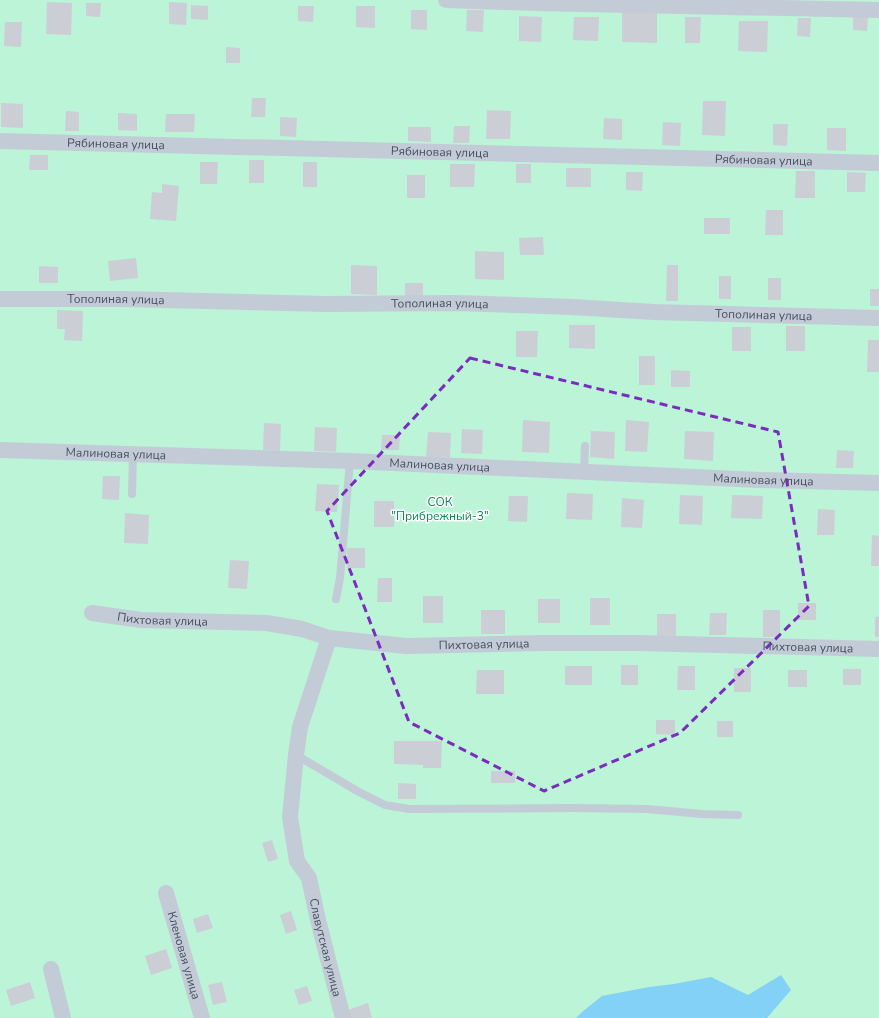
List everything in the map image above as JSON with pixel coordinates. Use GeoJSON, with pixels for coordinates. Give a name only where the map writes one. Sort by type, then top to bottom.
{"type":"FeatureCollection","features":[{"type":"Feature","properties":{"kind":"street"},"geometry":{"type":"LineString","coordinates":[[446,0],[879,10]]}},
{"type":"Feature","properties":{"kind":"street","name":"Рябиновая улица"},"geometry":{"type":"LineString","coordinates":[[0,141],[879,162]]}},
{"type":"Feature","properties":{"kind":"street","name":"Тополиная улица"},"geometry":{"type":"LineString","coordinates":[[0,299],[122,299],[325,304],[456,303],[572,307],[654,312],[879,318]]}},
{"type":"Feature","properties":{"kind":"street","name":"Малиновая улица"},"geometry":{"type":"LineString","coordinates":[[0,450],[350,461],[879,484]]}},
{"type":"Feature","properties":{"kind":"street","name":"Пихтовая улица"},"geometry":{"type":"LineString","coordinates":[[92,613],[140,620],[267,623],[302,629],[329,638],[406,646],[543,643],[638,643],[879,649]]}},
{"type":"Feature","properties":{"kind":"street"},"geometry":{"type":"LineString","coordinates":[[296,755],[300,727],[329,638]]}},
{"type":"Feature","properties":{"kind":"street","name":"Славутская улица"},"geometry":{"type":"LineString","coordinates":[[296,755],[290,817],[297,861],[309,878],[343,1018]]}},
{"type":"Feature","properties":{"kind":"street","name":"Кленовая улица"},"geometry":{"type":"LineString","coordinates":[[166,893],[202,1018]]}},
{"type":"Feature","properties":{"kind":"street"},"geometry":{"type":"LineString","coordinates":[[51,969],[63,1018]]}},
{"type":"Feature","properties":{"kind":"lane"},"geometry":{"type":"LineString","coordinates":[[584,471],[585,446]]}},
{"type":"Feature","properties":{"kind":"lane"},"geometry":{"type":"LineString","coordinates":[[132,494],[133,454]]}},
{"type":"Feature","properties":{"kind":"lane"},"geometry":{"type":"LineString","coordinates":[[336,599],[340,578],[350,461]]}},
{"type":"Feature","properties":{"kind":"lane"},"geometry":{"type":"LineString","coordinates":[[296,755],[359,792],[385,805],[409,809],[647,809],[702,814],[738,815]]}},
{"type":"Feature","properties":{"kind":"highlighted area"},"geometry":{"type":"Polygon","coordinates":[[[470,358],[778,432],[809,606],[680,733],[544,791],[409,722],[327,511],[470,358]]]}},
{"type":"Feature","properties":{"kind":"green space","name":"СОК \"Прибрежный-3\""},"geometry":{"type":"Polygon","coordinates":[[[0,0],[879,0],[879,1018],[0,1018],[0,0]]]}},
{"type":"Feature","properties":{"kind":"water"},"geometry":{"type":"Polygon","coordinates":[[[781,975],[791,990],[767,1018],[576,1018],[602,996],[711,977],[748,995],[781,975]]]}},
{"type":"Feature","properties":{"kind":"building"},"geometry":{"type":"Polygon","coordinates":[[[47,2],[72,3],[71,35],[46,34],[47,2]]]}},
{"type":"Feature","properties":{"kind":"building"},"geometry":{"type":"Polygon","coordinates":[[[169,2],[187,3],[186,25],[169,24],[169,2]]]}},
{"type":"Feature","properties":{"kind":"building"},"geometry":{"type":"Polygon","coordinates":[[[86,3],[101,3],[100,17],[86,16],[86,3]]]}},
{"type":"Feature","properties":{"kind":"building"},"geometry":{"type":"Polygon","coordinates":[[[191,5],[208,6],[208,20],[191,19],[191,5]]]}},
{"type":"Feature","properties":{"kind":"building"},"geometry":{"type":"Polygon","coordinates":[[[298,6],[314,6],[313,22],[298,21],[298,6]]]}},
{"type":"Feature","properties":{"kind":"building"},"geometry":{"type":"Polygon","coordinates":[[[356,6],[375,6],[375,28],[356,27],[356,6]]]}},
{"type":"Feature","properties":{"kind":"building"},"geometry":{"type":"Polygon","coordinates":[[[411,10],[427,10],[427,30],[411,29],[411,10]]]}},
{"type":"Feature","properties":{"kind":"building"},"geometry":{"type":"Polygon","coordinates":[[[467,10],[484,10],[483,32],[466,31],[467,10]]]}},
{"type":"Feature","properties":{"kind":"building"},"geometry":{"type":"Polygon","coordinates":[[[622,11],[657,12],[657,43],[622,42],[622,11]]]}},
{"type":"Feature","properties":{"kind":"building"},"geometry":{"type":"Polygon","coordinates":[[[519,16],[542,17],[541,42],[519,41],[519,16]]]}},
{"type":"Feature","properties":{"kind":"building"},"geometry":{"type":"Polygon","coordinates":[[[574,17],[599,17],[598,41],[573,40],[574,17]]]}},
{"type":"Feature","properties":{"kind":"building"},"geometry":{"type":"Polygon","coordinates":[[[685,17],[701,17],[700,43],[685,43],[685,17]]]}},
{"type":"Feature","properties":{"kind":"building"},"geometry":{"type":"Polygon","coordinates":[[[853,17],[868,17],[867,31],[853,30],[853,17]]]}},
{"type":"Feature","properties":{"kind":"building"},"geometry":{"type":"Polygon","coordinates":[[[798,18],[811,18],[810,37],[797,36],[798,18]]]}},
{"type":"Feature","properties":{"kind":"building"},"geometry":{"type":"Polygon","coordinates":[[[739,21],[768,21],[767,52],[738,51],[739,21]]]}},
{"type":"Feature","properties":{"kind":"building"},"geometry":{"type":"Polygon","coordinates":[[[5,22],[22,22],[21,47],[4,46],[5,22]]]}},
{"type":"Feature","properties":{"kind":"building"},"geometry":{"type":"Polygon","coordinates":[[[226,47],[240,48],[240,63],[226,63],[226,47]]]}},
{"type":"Feature","properties":{"kind":"building"},"geometry":{"type":"Polygon","coordinates":[[[252,98],[266,98],[265,117],[251,117],[252,98]]]}},
{"type":"Feature","properties":{"kind":"building"},"geometry":{"type":"Polygon","coordinates":[[[703,101],[726,101],[725,136],[702,135],[703,101]]]}},
{"type":"Feature","properties":{"kind":"building"},"geometry":{"type":"Polygon","coordinates":[[[1,103],[23,104],[23,128],[1,127],[1,103]]]}},
{"type":"Feature","properties":{"kind":"building"},"geometry":{"type":"Polygon","coordinates":[[[487,110],[511,111],[510,139],[486,139],[487,110]]]}},
{"type":"Feature","properties":{"kind":"building"},"geometry":{"type":"Polygon","coordinates":[[[66,111],[79,112],[79,131],[65,131],[66,111]]]}},
{"type":"Feature","properties":{"kind":"building"},"geometry":{"type":"Polygon","coordinates":[[[118,113],[137,114],[137,131],[118,130],[118,113]]]}},
{"type":"Feature","properties":{"kind":"building"},"geometry":{"type":"Polygon","coordinates":[[[166,114],[195,114],[194,132],[165,132],[166,114]]]}},
{"type":"Feature","properties":{"kind":"building"},"geometry":{"type":"Polygon","coordinates":[[[280,117],[297,118],[296,137],[280,136],[280,117]]]}},
{"type":"Feature","properties":{"kind":"building"},"geometry":{"type":"Polygon","coordinates":[[[604,118],[622,119],[622,140],[603,139],[604,118]]]}},
{"type":"Feature","properties":{"kind":"building"},"geometry":{"type":"Polygon","coordinates":[[[663,122],[681,123],[680,146],[662,145],[663,122]]]}},
{"type":"Feature","properties":{"kind":"building"},"geometry":{"type":"Polygon","coordinates":[[[773,124],[788,124],[787,146],[773,145],[773,124]]]}},
{"type":"Feature","properties":{"kind":"building"},"geometry":{"type":"Polygon","coordinates":[[[454,126],[470,126],[469,143],[453,143],[454,126]]]}},
{"type":"Feature","properties":{"kind":"building"},"geometry":{"type":"Polygon","coordinates":[[[408,127],[431,127],[431,142],[408,141],[408,127]]]}},
{"type":"Feature","properties":{"kind":"building"},"geometry":{"type":"Polygon","coordinates":[[[827,128],[846,128],[846,151],[827,150],[827,128]]]}},
{"type":"Feature","properties":{"kind":"building"},"geometry":{"type":"Polygon","coordinates":[[[30,155],[48,155],[48,170],[29,170],[30,155]]]}},
{"type":"Feature","properties":{"kind":"building"},"geometry":{"type":"Polygon","coordinates":[[[249,160],[264,160],[264,183],[249,183],[249,160]]]}},
{"type":"Feature","properties":{"kind":"building"},"geometry":{"type":"Polygon","coordinates":[[[200,162],[218,162],[217,184],[200,184],[200,162]]]}},
{"type":"Feature","properties":{"kind":"building"},"geometry":{"type":"Polygon","coordinates":[[[303,162],[317,162],[317,187],[303,187],[303,162]]]}},
{"type":"Feature","properties":{"kind":"building"},"geometry":{"type":"Polygon","coordinates":[[[450,164],[475,164],[474,187],[450,187],[450,164]]]}},
{"type":"Feature","properties":{"kind":"building"},"geometry":{"type":"Polygon","coordinates":[[[516,164],[531,164],[531,183],[516,183],[516,164]]]}},
{"type":"Feature","properties":{"kind":"building"},"geometry":{"type":"Polygon","coordinates":[[[566,168],[591,168],[591,187],[566,187],[566,168]]]}},
{"type":"Feature","properties":{"kind":"building"},"geometry":{"type":"Polygon","coordinates":[[[796,171],[815,171],[815,198],[795,198],[796,171]]]}},
{"type":"Feature","properties":{"kind":"building"},"geometry":{"type":"Polygon","coordinates":[[[626,172],[643,172],[642,191],[626,190],[626,172]]]}},
{"type":"Feature","properties":{"kind":"building"},"geometry":{"type":"Polygon","coordinates":[[[847,172],[866,173],[865,192],[847,192],[847,172]]]}},
{"type":"Feature","properties":{"kind":"building"},"geometry":{"type":"Polygon","coordinates":[[[407,175],[425,175],[425,198],[407,198],[407,175]]]}},
{"type":"Feature","properties":{"kind":"building"},"geometry":{"type":"Polygon","coordinates":[[[162,184],[179,186],[176,221],[150,219],[152,192],[162,193],[162,184]]]}},
{"type":"Feature","properties":{"kind":"building"},"geometry":{"type":"Polygon","coordinates":[[[766,210],[783,210],[783,235],[765,235],[766,210]]]}},
{"type":"Feature","properties":{"kind":"building"},"geometry":{"type":"Polygon","coordinates":[[[704,218],[730,218],[730,234],[704,234],[704,218]]]}},
{"type":"Feature","properties":{"kind":"building"},"geometry":{"type":"Polygon","coordinates":[[[543,237],[544,255],[520,255],[519,238],[543,237]]]}},
{"type":"Feature","properties":{"kind":"building"},"geometry":{"type":"Polygon","coordinates":[[[475,251],[504,252],[504,280],[475,279],[475,251]]]}},
{"type":"Feature","properties":{"kind":"building"},"geometry":{"type":"Polygon","coordinates":[[[136,258],[138,278],[110,281],[108,261],[136,258]]]}},
{"type":"Feature","properties":{"kind":"building"},"geometry":{"type":"Polygon","coordinates":[[[351,265],[377,266],[377,295],[351,294],[351,265]]]}},
{"type":"Feature","properties":{"kind":"building"},"geometry":{"type":"Polygon","coordinates":[[[667,265],[678,265],[678,301],[666,301],[667,265]]]}},
{"type":"Feature","properties":{"kind":"building"},"geometry":{"type":"Polygon","coordinates":[[[39,266],[58,267],[58,283],[39,283],[39,266]]]}},
{"type":"Feature","properties":{"kind":"building"},"geometry":{"type":"Polygon","coordinates":[[[719,276],[731,276],[731,299],[719,299],[719,276]]]}},
{"type":"Feature","properties":{"kind":"building"},"geometry":{"type":"Polygon","coordinates":[[[768,278],[781,278],[781,300],[768,300],[768,278]]]}},
{"type":"Feature","properties":{"kind":"building"},"geometry":{"type":"Polygon","coordinates":[[[405,283],[423,283],[423,299],[405,299],[405,283]]]}},
{"type":"Feature","properties":{"kind":"building"},"geometry":{"type":"Polygon","coordinates":[[[870,289],[879,289],[879,306],[870,306],[870,289]]]}},
{"type":"Feature","properties":{"kind":"building"},"geometry":{"type":"Polygon","coordinates":[[[57,310],[83,311],[82,341],[64,340],[65,329],[57,329],[57,310]]]}},
{"type":"Feature","properties":{"kind":"building"},"geometry":{"type":"Polygon","coordinates":[[[569,325],[595,325],[595,349],[569,348],[569,325]]]}},
{"type":"Feature","properties":{"kind":"building"},"geometry":{"type":"Polygon","coordinates":[[[786,326],[805,326],[805,351],[786,351],[786,326]]]}},
{"type":"Feature","properties":{"kind":"building"},"geometry":{"type":"Polygon","coordinates":[[[732,327],[751,327],[751,351],[732,351],[732,327]]]}},
{"type":"Feature","properties":{"kind":"building"},"geometry":{"type":"Polygon","coordinates":[[[516,331],[538,331],[537,357],[516,357],[516,331]]]}},
{"type":"Feature","properties":{"kind":"building"},"geometry":{"type":"Polygon","coordinates":[[[868,340],[879,340],[879,372],[867,372],[868,340]]]}},
{"type":"Feature","properties":{"kind":"building"},"geometry":{"type":"Polygon","coordinates":[[[639,356],[655,356],[655,385],[639,385],[639,356]]]}},
{"type":"Feature","properties":{"kind":"building"},"geometry":{"type":"Polygon","coordinates":[[[671,370],[690,371],[690,387],[671,387],[671,370]]]}},
{"type":"Feature","properties":{"kind":"building"},"geometry":{"type":"Polygon","coordinates":[[[523,420],[550,422],[549,453],[522,452],[523,420]]]}},
{"type":"Feature","properties":{"kind":"building"},"geometry":{"type":"Polygon","coordinates":[[[626,420],[649,422],[647,452],[625,451],[626,420]]]}},
{"type":"Feature","properties":{"kind":"building"},"geometry":{"type":"Polygon","coordinates":[[[264,423],[281,424],[280,451],[263,450],[264,423]]]}},
{"type":"Feature","properties":{"kind":"building"},"geometry":{"type":"Polygon","coordinates":[[[315,427],[337,428],[336,452],[314,451],[315,427]]]}},
{"type":"Feature","properties":{"kind":"building"},"geometry":{"type":"Polygon","coordinates":[[[462,429],[483,430],[482,454],[461,453],[462,429]]]}},
{"type":"Feature","properties":{"kind":"building"},"geometry":{"type":"Polygon","coordinates":[[[591,431],[615,432],[614,459],[590,457],[591,431]]]}},
{"type":"Feature","properties":{"kind":"building"},"geometry":{"type":"Polygon","coordinates":[[[685,431],[714,432],[713,461],[684,459],[685,431]]]}},
{"type":"Feature","properties":{"kind":"building"},"geometry":{"type":"Polygon","coordinates":[[[428,432],[451,433],[450,458],[426,457],[428,432]]]}},
{"type":"Feature","properties":{"kind":"building"},"geometry":{"type":"Polygon","coordinates":[[[382,435],[400,435],[399,450],[381,450],[382,435]]]}},
{"type":"Feature","properties":{"kind":"building"},"geometry":{"type":"Polygon","coordinates":[[[837,450],[854,451],[853,468],[836,468],[837,450]]]}},
{"type":"Feature","properties":{"kind":"building"},"geometry":{"type":"Polygon","coordinates":[[[103,476],[120,476],[119,500],[102,499],[103,476]]]}},
{"type":"Feature","properties":{"kind":"building"},"geometry":{"type":"Polygon","coordinates":[[[317,484],[339,485],[337,512],[315,511],[317,484]]]}},
{"type":"Feature","properties":{"kind":"building"},"geometry":{"type":"Polygon","coordinates":[[[567,493],[593,494],[592,520],[566,519],[567,493]]]}},
{"type":"Feature","properties":{"kind":"building"},"geometry":{"type":"Polygon","coordinates":[[[680,495],[703,496],[702,525],[679,524],[680,495]]]}},
{"type":"Feature","properties":{"kind":"building"},"geometry":{"type":"Polygon","coordinates":[[[732,495],[763,496],[762,519],[731,518],[732,495]]]}},
{"type":"Feature","properties":{"kind":"building"},"geometry":{"type":"Polygon","coordinates":[[[509,496],[528,496],[527,522],[508,521],[509,496]]]}},
{"type":"Feature","properties":{"kind":"building"},"geometry":{"type":"Polygon","coordinates":[[[622,498],[644,500],[642,528],[621,527],[622,498]]]}},
{"type":"Feature","properties":{"kind":"building"},"geometry":{"type":"Polygon","coordinates":[[[374,501],[394,501],[394,527],[374,527],[374,501]]]}},
{"type":"Feature","properties":{"kind":"building"},"geometry":{"type":"Polygon","coordinates":[[[818,509],[835,510],[834,535],[817,535],[818,509]]]}},
{"type":"Feature","properties":{"kind":"building"},"geometry":{"type":"Polygon","coordinates":[[[125,513],[149,515],[148,544],[124,543],[125,513]]]}},
{"type":"Feature","properties":{"kind":"building"},"geometry":{"type":"Polygon","coordinates":[[[872,535],[879,536],[879,566],[871,566],[872,535]]]}},
{"type":"Feature","properties":{"kind":"building"},"geometry":{"type":"Polygon","coordinates":[[[347,548],[365,548],[365,568],[347,568],[347,548]]]}},
{"type":"Feature","properties":{"kind":"building"},"geometry":{"type":"Polygon","coordinates":[[[230,560],[249,561],[247,589],[228,588],[230,560]]]}},
{"type":"Feature","properties":{"kind":"building"},"geometry":{"type":"Polygon","coordinates":[[[378,578],[392,578],[392,602],[377,602],[378,578]]]}},
{"type":"Feature","properties":{"kind":"building"},"geometry":{"type":"Polygon","coordinates":[[[423,596],[443,596],[443,623],[423,623],[423,596]]]}},
{"type":"Feature","properties":{"kind":"building"},"geometry":{"type":"Polygon","coordinates":[[[590,598],[610,598],[610,625],[590,625],[590,598]]]}},
{"type":"Feature","properties":{"kind":"building"},"geometry":{"type":"Polygon","coordinates":[[[538,599],[560,599],[560,623],[538,623],[538,599]]]}},
{"type":"Feature","properties":{"kind":"building"},"geometry":{"type":"Polygon","coordinates":[[[798,603],[816,603],[816,620],[798,620],[798,603]]]}},
{"type":"Feature","properties":{"kind":"building"},"geometry":{"type":"Polygon","coordinates":[[[481,610],[505,610],[505,634],[481,634],[481,610]]]}},
{"type":"Feature","properties":{"kind":"building"},"geometry":{"type":"Polygon","coordinates":[[[763,610],[780,610],[780,637],[763,637],[763,610]]]}},
{"type":"Feature","properties":{"kind":"building"},"geometry":{"type":"Polygon","coordinates":[[[710,613],[727,613],[726,635],[709,635],[710,613]]]}},
{"type":"Feature","properties":{"kind":"building"},"geometry":{"type":"Polygon","coordinates":[[[657,614],[676,614],[676,638],[657,638],[657,614]]]}},
{"type":"Feature","properties":{"kind":"building"},"geometry":{"type":"Polygon","coordinates":[[[875,617],[879,617],[879,637],[875,637],[875,617]]]}},
{"type":"Feature","properties":{"kind":"building"},"geometry":{"type":"Polygon","coordinates":[[[621,665],[638,665],[638,685],[621,685],[621,665]]]}},
{"type":"Feature","properties":{"kind":"building"},"geometry":{"type":"Polygon","coordinates":[[[565,666],[592,666],[592,685],[565,685],[565,666]]]}},
{"type":"Feature","properties":{"kind":"building"},"geometry":{"type":"Polygon","coordinates":[[[678,666],[695,666],[695,690],[677,690],[678,666]]]}},
{"type":"Feature","properties":{"kind":"building"},"geometry":{"type":"Polygon","coordinates":[[[734,668],[751,668],[751,692],[734,692],[734,668]]]}},
{"type":"Feature","properties":{"kind":"building"},"geometry":{"type":"Polygon","coordinates":[[[843,669],[861,669],[861,685],[843,685],[843,669]]]}},
{"type":"Feature","properties":{"kind":"building"},"geometry":{"type":"Polygon","coordinates":[[[477,670],[504,670],[504,694],[476,694],[477,670]]]}},
{"type":"Feature","properties":{"kind":"building"},"geometry":{"type":"Polygon","coordinates":[[[788,670],[807,670],[807,687],[788,687],[788,670]]]}},
{"type":"Feature","properties":{"kind":"building"},"geometry":{"type":"Polygon","coordinates":[[[656,720],[675,720],[675,735],[656,734],[656,720]]]}},
{"type":"Feature","properties":{"kind":"building"},"geometry":{"type":"Polygon","coordinates":[[[717,721],[733,721],[733,737],[717,737],[717,721]]]}},
{"type":"Feature","properties":{"kind":"building"},"geometry":{"type":"Polygon","coordinates":[[[394,741],[442,741],[441,768],[423,768],[423,765],[394,764],[394,741]]]}},
{"type":"Feature","properties":{"kind":"building"},"geometry":{"type":"Polygon","coordinates":[[[491,771],[515,771],[515,783],[491,783],[491,771]]]}},
{"type":"Feature","properties":{"kind":"building"},"geometry":{"type":"Polygon","coordinates":[[[398,783],[416,784],[416,799],[398,799],[398,783]]]}},
{"type":"Feature","properties":{"kind":"building"},"geometry":{"type":"Polygon","coordinates":[[[272,840],[278,859],[268,862],[262,843],[272,840]]]}},
{"type":"Feature","properties":{"kind":"building"},"geometry":{"type":"Polygon","coordinates":[[[291,911],[297,930],[286,934],[280,915],[291,911]]]}},
{"type":"Feature","properties":{"kind":"building"},"geometry":{"type":"Polygon","coordinates":[[[208,914],[213,928],[197,933],[193,919],[208,914]]]}},
{"type":"Feature","properties":{"kind":"building"},"geometry":{"type":"Polygon","coordinates":[[[166,949],[172,968],[151,975],[145,956],[166,949]]]}},
{"type":"Feature","properties":{"kind":"building"},"geometry":{"type":"Polygon","coordinates":[[[30,982],[35,998],[11,1006],[6,990],[30,982]]]}},
{"type":"Feature","properties":{"kind":"building"},"geometry":{"type":"Polygon","coordinates":[[[222,982],[227,1002],[213,1005],[208,985],[222,982]]]}},
{"type":"Feature","properties":{"kind":"building"},"geometry":{"type":"Polygon","coordinates":[[[307,986],[312,1001],[299,1005],[294,990],[307,986]]]}},
{"type":"Feature","properties":{"kind":"building"},"geometry":{"type":"Polygon","coordinates":[[[368,1003],[372,1018],[350,1018],[348,1010],[368,1003]]]}}]}
